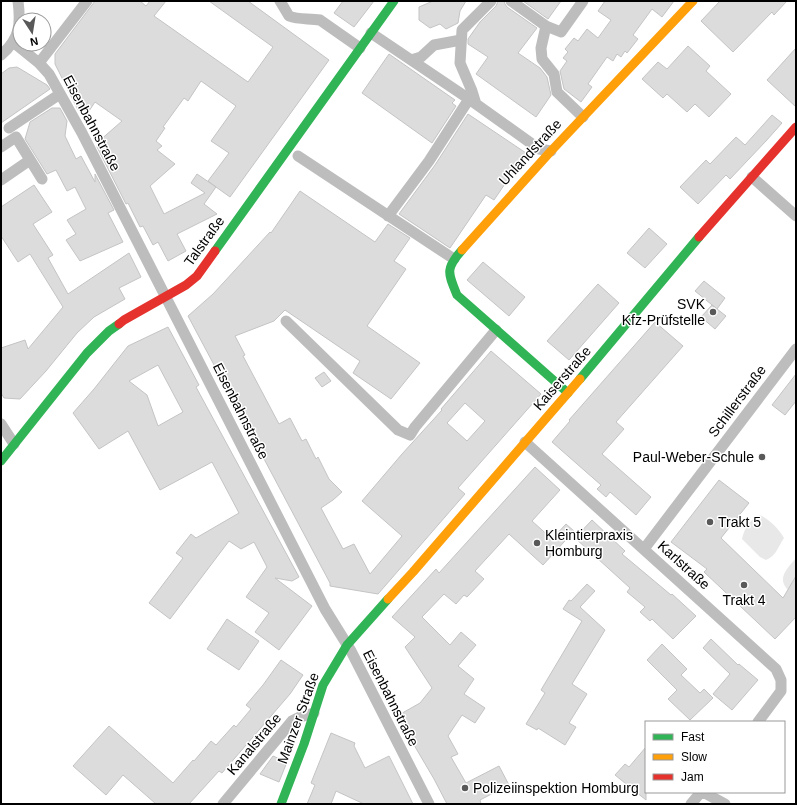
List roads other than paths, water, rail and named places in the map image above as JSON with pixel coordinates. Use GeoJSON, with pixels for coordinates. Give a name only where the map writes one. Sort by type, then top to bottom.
{"type":"FeatureCollection","features":[{"type":"Feature","properties":{"kind":"street"},"geometry":{"type":"LineString","coordinates":[[6,47],[17,33],[19,26],[20,17],[18,1]]}},
{"type":"Feature","properties":{"kind":"street"},"geometry":{"type":"LineString","coordinates":[[39,63],[88,1]]}},
{"type":"Feature","properties":{"kind":"street"},"geometry":{"type":"LineString","coordinates":[[280,1],[289,16],[295,18],[312,18],[320,20],[360,48]]}},
{"type":"Feature","properties":{"kind":"street","name":"Talstraße"},"geometry":{"type":"LineString","coordinates":[[1,461],[87,353],[109,331],[124,320],[166,298],[197,276],[394,1]]}},
{"type":"Feature","properties":{"kind":"street"},"geometry":{"type":"LineString","coordinates":[[472,101],[460,63],[462,30],[491,1]]}},
{"type":"Feature","properties":{"kind":"street"},"geometry":{"type":"LineString","coordinates":[[511,1],[546,26],[561,32],[583,1]]}},
{"type":"Feature","properties":{"kind":"street","name":"Uhlandstraße"},"geometry":{"type":"LineString","coordinates":[[454,259],[583,116],[693,1]]}},
{"type":"Feature","properties":{"kind":"street"},"geometry":{"type":"LineString","coordinates":[[546,26],[541,48],[542,59],[554,74],[557,92],[583,116]]}},
{"type":"Feature","properties":{"kind":"street"},"geometry":{"type":"LineString","coordinates":[[371,33],[472,101],[539,149],[551,151]]}},
{"type":"Feature","properties":{"kind":"street"},"geometry":{"type":"LineString","coordinates":[[411,60],[421,57],[434,45],[461,40]]}},
{"type":"Feature","properties":{"kind":"street","name":"Eisenbahnstraße"},"geometry":{"type":"LineString","coordinates":[[6,47],[39,63],[48,74],[82,133],[325,609],[347,645],[429,804]]}},
{"type":"Feature","properties":{"kind":"street"},"geometry":{"type":"LineString","coordinates":[[10,128],[60,94]]}},
{"type":"Feature","properties":{"kind":"street"},"geometry":{"type":"LineString","coordinates":[[388,216],[472,101]]}},
{"type":"Feature","properties":{"kind":"street","name":"Kaiserstraße"},"geometry":{"type":"LineString","coordinates":[[347,645],[413,572],[568,393],[692,245],[796,127]]}},
{"type":"Feature","properties":{"kind":"street"},"geometry":{"type":"LineString","coordinates":[[1,147],[16,137],[42,179]]}},
{"type":"Feature","properties":{"kind":"street"},"geometry":{"type":"LineString","coordinates":[[298,156],[454,259],[449,270],[451,282],[457,295],[568,393]]}},
{"type":"Feature","properties":{"kind":"street"},"geometry":{"type":"LineString","coordinates":[[1,180],[30,160]]}},
{"type":"Feature","properties":{"kind":"street"},"geometry":{"type":"LineString","coordinates":[[752,177],[796,216]]}},
{"type":"Feature","properties":{"kind":"street"},"geometry":{"type":"LineString","coordinates":[[286,321],[398,430],[410,434],[496,330]]}},
{"type":"Feature","properties":{"kind":"street","name":"Schillerstraße"},"geometry":{"type":"LineString","coordinates":[[644,549],[796,349]]}},
{"type":"Feature","properties":{"kind":"street"},"geometry":{"type":"LineString","coordinates":[[1,424],[14,444]]}},
{"type":"Feature","properties":{"kind":"street","name":"Karlstraße"},"geometry":{"type":"LineString","coordinates":[[525,442],[776,669],[781,680],[781,691],[759,721]]}},
{"type":"Feature","properties":{"kind":"street","name":"Mainzer Straße"},"geometry":{"type":"LineString","coordinates":[[281,804],[304,744],[323,685],[347,645]]}},
{"type":"Feature","properties":{"kind":"street","name":"Kanalstraße"},"geometry":{"type":"LineString","coordinates":[[223,804],[292,721],[314,713]]}},
{"type":"Feature","properties":{"kind":"street"},"geometry":{"type":"LineString","coordinates":[[691,804],[701,793]]}},
{"type":"Feature","properties":{"kind":"street"},"geometry":{"type":"LineString","coordinates":[[704,793],[725,804]]}},
{"type":"Feature","properties":{"kind":"place","name":"SVK Kfz-Prüfstelle"},"geometry":{"type":"Point","coordinates":[713,312]}},
{"type":"Feature","properties":{"kind":"place","name":"Paul-Weber-Schule"},"geometry":{"type":"Point","coordinates":[762,457]}},
{"type":"Feature","properties":{"kind":"place","name":"Trakt 5"},"geometry":{"type":"Point","coordinates":[710,522]}},
{"type":"Feature","properties":{"kind":"place","name":"Kleintierpraxis Homburg"},"geometry":{"type":"Point","coordinates":[537,543]}},
{"type":"Feature","properties":{"kind":"place","name":"Trakt 4"},"geometry":{"type":"Point","coordinates":[744,585]}},
{"type":"Feature","properties":{"kind":"place","name":"Polizeiinspektion Homburg"},"geometry":{"type":"Point","coordinates":[465,788]}}]}
